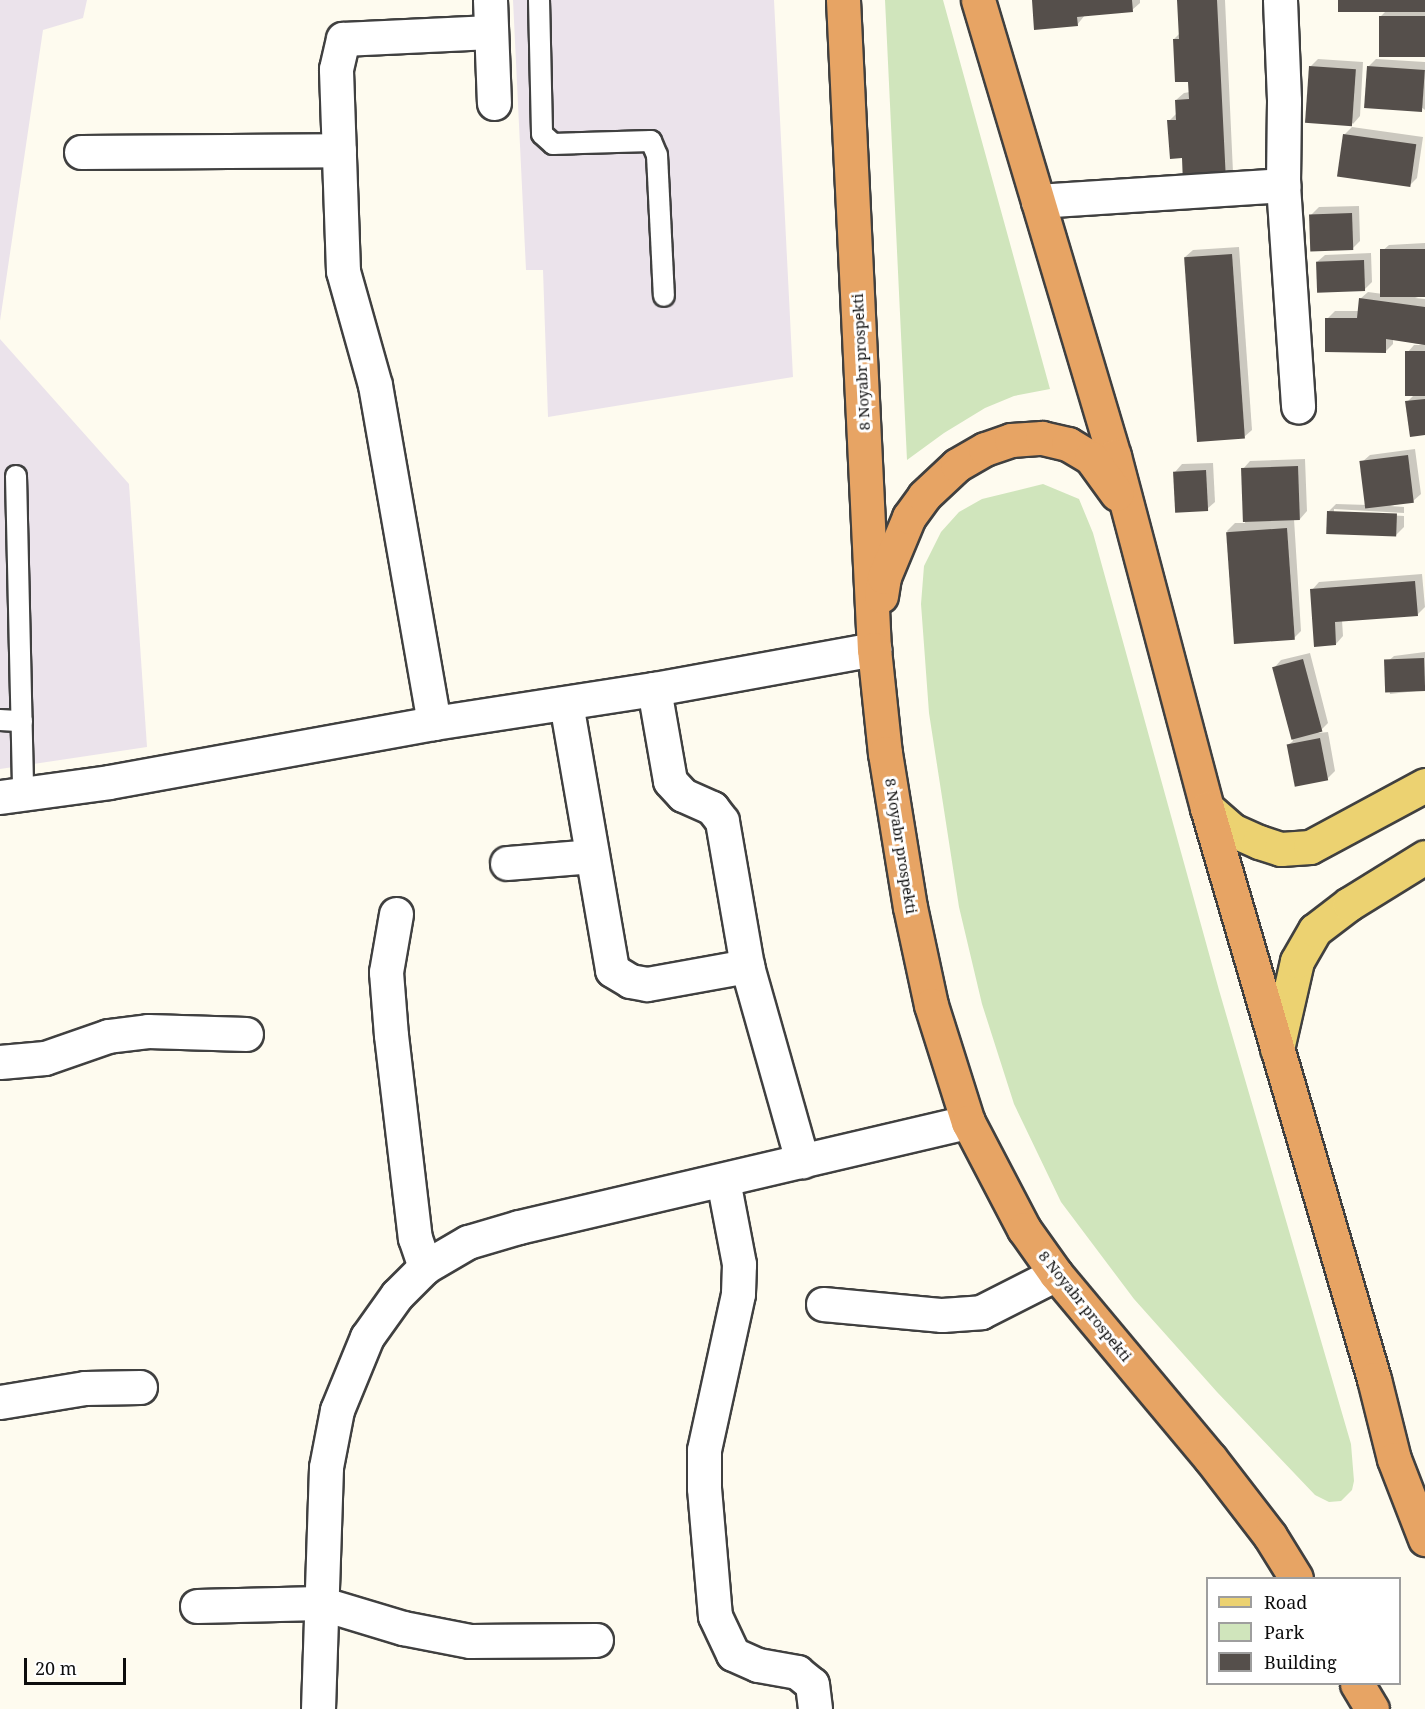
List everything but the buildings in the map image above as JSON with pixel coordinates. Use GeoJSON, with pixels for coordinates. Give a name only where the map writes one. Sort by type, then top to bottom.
{"type":"FeatureCollection","features":[{"type":"Feature","properties":{"kind":"highway","name":"8 Noyabr prospekti"},"geometry":{"type":"LineString","coordinates":[[843,0],[874,649],[885,753],[910,907],[931,1005],[968,1122],[1024,1229],[1056,1274],[1210,1458],[1270,1536],[1295,1577]]}},
{"type":"Feature","properties":{"kind":"highway"},"geometry":{"type":"LineString","coordinates":[[978,0],[1129,513],[1207,808],[1374,1379],[1394,1458],[1425,1539]]}},
{"type":"Feature","properties":{"kind":"highway"},"geometry":{"type":"LineString","coordinates":[[874,649],[884,577],[909,517],[924,496],[957,465],[985,449],[1022,439],[1042,438],[1068,444],[1091,458],[1129,513]]}},
{"type":"Feature","properties":{"kind":"highway"},"geometry":{"type":"LineString","coordinates":[[1358,1685],[1371,1709]]}},
{"type":"Feature","properties":{"kind":"main road"},"geometry":{"type":"LineString","coordinates":[[1207,808],[1232,830],[1259,842],[1281,849],[1310,847],[1425,785]]}},
{"type":"Feature","properties":{"kind":"main road"},"geometry":{"type":"LineString","coordinates":[[1277,1049],[1296,961],[1315,930],[1348,904],[1425,857]]}},
{"type":"Feature","properties":{"kind":"street"},"geometry":{"type":"LineString","coordinates":[[1280,0],[1284,89],[1283,185],[1298,406]]}},
{"type":"Feature","properties":{"kind":"street"},"geometry":{"type":"LineString","coordinates":[[434,723],[375,385],[343,271],[336,69],[343,39],[490,16],[494,103]]}},
{"type":"Feature","properties":{"kind":"street"},"geometry":{"type":"LineString","coordinates":[[81,152],[339,150]]}},
{"type":"Feature","properties":{"kind":"street"},"geometry":{"type":"LineString","coordinates":[[1038,201],[1283,185]]}},
{"type":"Feature","properties":{"kind":"street"},"geometry":{"type":"LineString","coordinates":[[12,795],[109,782],[434,723],[654,689],[874,649]]}},
{"type":"Feature","properties":{"kind":"street"},"geometry":{"type":"LineString","coordinates":[[654,689],[670,781],[683,795],[712,808],[722,821],[747,966],[802,1161]]}},
{"type":"Feature","properties":{"kind":"street"},"geometry":{"type":"LineString","coordinates":[[566,703],[612,970],[630,981],[647,984],[747,966]]}},
{"type":"Feature","properties":{"kind":"street"},"geometry":{"type":"LineString","coordinates":[[507,863],[592,856]]}},
{"type":"Feature","properties":{"kind":"street"},"geometry":{"type":"LineString","coordinates":[[396,914],[386,972],[391,1035],[415,1238],[425,1267]]}},
{"type":"Feature","properties":{"kind":"street"},"geometry":{"type":"LineString","coordinates":[[0,1062],[45,1058],[108,1036],[148,1031],[246,1034]]}},
{"type":"Feature","properties":{"kind":"street"},"geometry":{"type":"LineString","coordinates":[[318,1709],[326,1467],[337,1410],[367,1337],[397,1295],[425,1267],[468,1242],[519,1227],[968,1122]]}},
{"type":"Feature","properties":{"kind":"street"},"geometry":{"type":"LineString","coordinates":[[723,1180],[739,1264],[738,1294],[704,1450],[704,1488],[715,1616],[733,1654],[758,1665],[797,1672],[812,1684],[815,1709]]}},
{"type":"Feature","properties":{"kind":"street"},"geometry":{"type":"LineString","coordinates":[[823,1304],[942,1315],[981,1312],[1056,1274]]}},
{"type":"Feature","properties":{"kind":"street"},"geometry":{"type":"LineString","coordinates":[[0,1402],[85,1388],[140,1387]]}},
{"type":"Feature","properties":{"kind":"street"},"geometry":{"type":"LineString","coordinates":[[198,1606],[320,1603],[403,1628],[470,1641],[596,1640]]}},
{"type":"Feature","properties":{"kind":"lane"},"geometry":{"type":"LineString","coordinates":[[539,0],[542,134],[553,144],[651,141],[657,155],[664,296]]}},
{"type":"Feature","properties":{"kind":"lane"},"geometry":{"type":"LineString","coordinates":[[12,795],[22,721],[16,476]]}},
{"type":"Feature","properties":{"kind":"lane"},"geometry":{"type":"LineString","coordinates":[[0,720],[22,721]]}},
{"type":"Feature","properties":{"kind":"shaded area"},"geometry":{"type":"Polygon","coordinates":[[[0,0],[87,0],[83,18],[43,30],[0,321],[0,0]]]}},
{"type":"Feature","properties":{"kind":"shaded area"},"geometry":{"type":"Polygon","coordinates":[[[513,0],[774,0],[793,377],[548,417],[543,270],[526,270],[513,0]]]}},
{"type":"Feature","properties":{"kind":"shaded area"},"geometry":{"type":"Polygon","coordinates":[[[0,339],[129,484],[147,747],[0,769],[0,339]]]}},
{"type":"Feature","properties":{"kind":"green space"},"geometry":{"type":"Polygon","coordinates":[[[885,0],[943,0],[1050,389],[1014,396],[985,408],[944,433],[907,460],[885,0]]]}},
{"type":"Feature","properties":{"kind":"green space"},"geometry":{"type":"Polygon","coordinates":[[[1043,484],[1079,499],[1093,533],[1219,990],[1351,1444],[1354,1481],[1352,1490],[1341,1501],[1329,1502],[1315,1495],[1217,1392],[1134,1299],[1061,1202],[1014,1104],[982,1004],[959,907],[929,713],[921,604],[924,566],[941,532],[959,512],[982,499],[1043,484]]]}}]}
